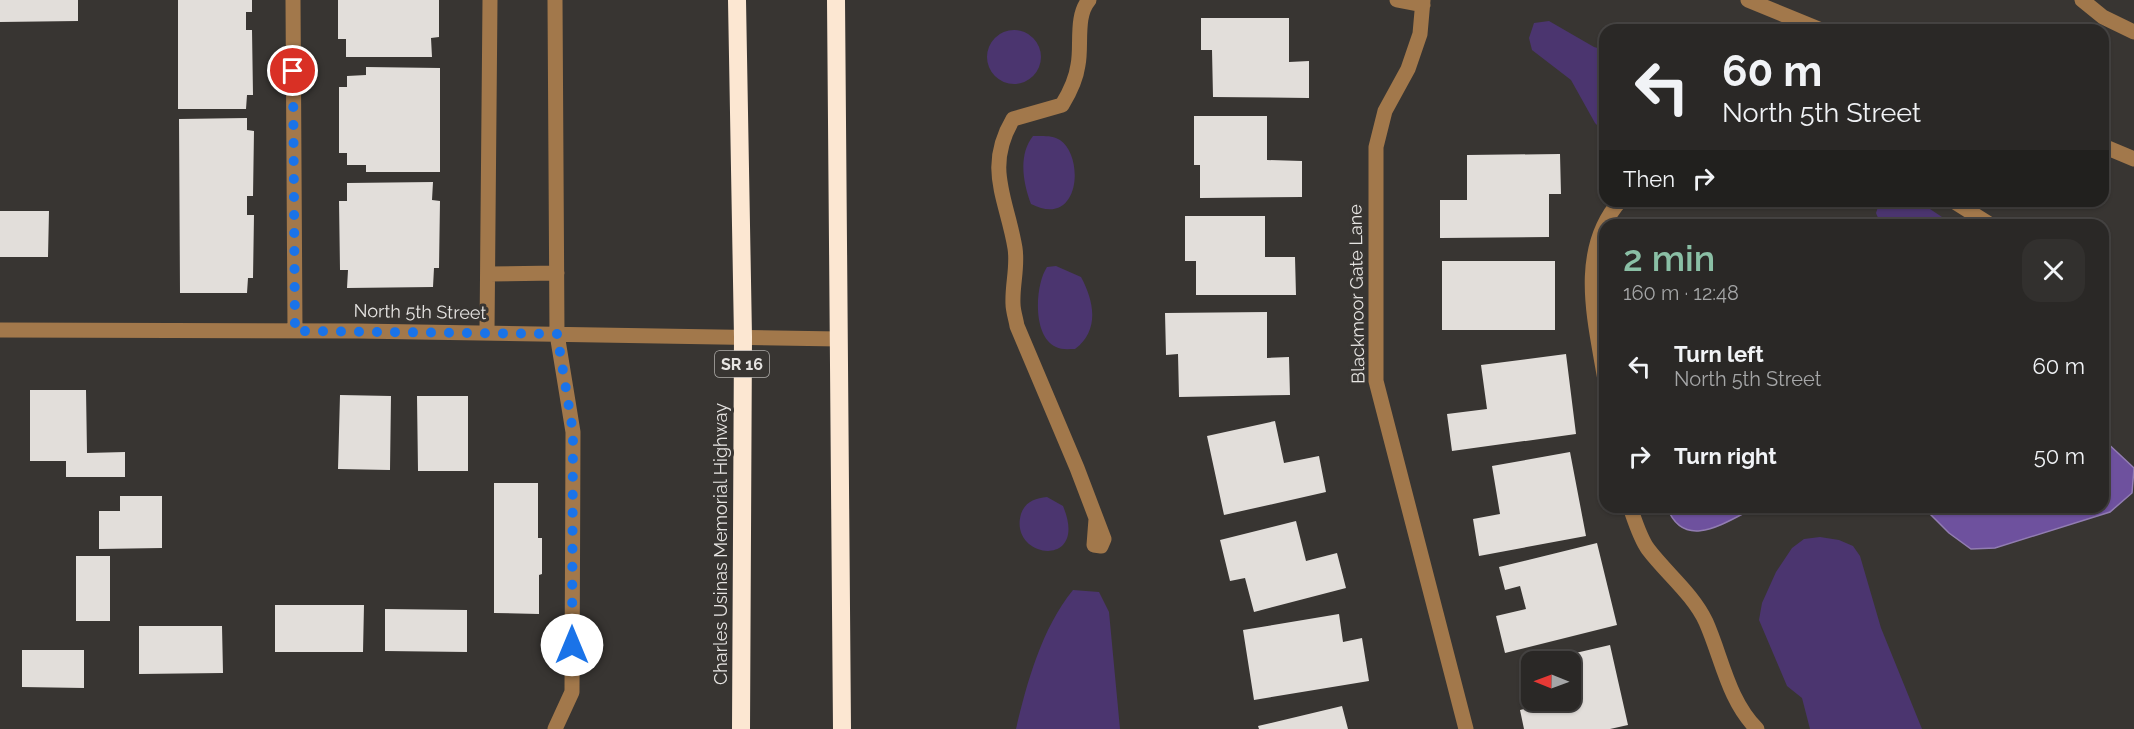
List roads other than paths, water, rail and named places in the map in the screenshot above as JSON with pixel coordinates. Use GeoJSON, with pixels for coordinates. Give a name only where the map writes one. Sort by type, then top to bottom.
{"type":"FeatureCollection","features":[{"type":"Feature","properties":{"kind":"highway","name":"Charles Usinas Memorial Highway"},"geometry":{"type":"LineString","coordinates":[[736,0],[742,337],[741,729]]}},
{"type":"Feature","properties":{"kind":"highway"},"geometry":{"type":"LineString","coordinates":[[836,0],[842,729]]}},
{"type":"Feature","properties":{"kind":"street"},"geometry":{"type":"LineString","coordinates":[[293,0],[295,331]]}},
{"type":"Feature","properties":{"kind":"street"},"geometry":{"type":"LineString","coordinates":[[488,333],[490,0]]}},
{"type":"Feature","properties":{"kind":"street"},"geometry":{"type":"LineString","coordinates":[[555,0],[557,334],[573,432],[572,692],[555,729]]}},
{"type":"Feature","properties":{"kind":"street"},"geometry":{"type":"LineString","coordinates":[[1089,0],[1082,18],[1079,64],[1073,86],[1062,105],[1013,119],[1005,132],[998,169],[1002,203],[1015,248],[1017,271],[1013,303],[1017,326],[1096,519]]}},
{"type":"Feature","properties":{"kind":"street"},"geometry":{"type":"LineString","coordinates":[[1397,0],[1423,3]]}},
{"type":"Feature","properties":{"kind":"street"},"geometry":{"type":"LineString","coordinates":[[1749,0],[1807,24]]}},
{"type":"Feature","properties":{"kind":"street"},"geometry":{"type":"LineString","coordinates":[[2082,0],[2103,17],[2134,32]]}},
{"type":"Feature","properties":{"kind":"street","name":"Blackmoor Gate Lane"},"geometry":{"type":"LineString","coordinates":[[1423,3],[1420,34],[1408,69],[1385,111],[1376,147],[1376,381],[1466,729]]}},
{"type":"Feature","properties":{"kind":"street"},"geometry":{"type":"LineString","coordinates":[[2109,149],[2134,159]]}},
{"type":"Feature","properties":{"kind":"street"},"geometry":{"type":"LineString","coordinates":[[1962,207],[1982,219]]}},
{"type":"Feature","properties":{"kind":"street"},"geometry":{"type":"LineString","coordinates":[[1599,238],[1595,248],[1591,276],[1599,335]]}},
{"type":"Feature","properties":{"kind":"street"},"geometry":{"type":"LineString","coordinates":[[489,274],[557,273]]}},
{"type":"Feature","properties":{"kind":"street","name":"North 5th Street"},"geometry":{"type":"LineString","coordinates":[[0,330],[488,333],[839,339]]}},
{"type":"Feature","properties":{"kind":"street"},"geometry":{"type":"LineString","coordinates":[[1632,513],[1647,548],[1693,601],[1705,620],[1732,692],[1757,729]]}}]}
